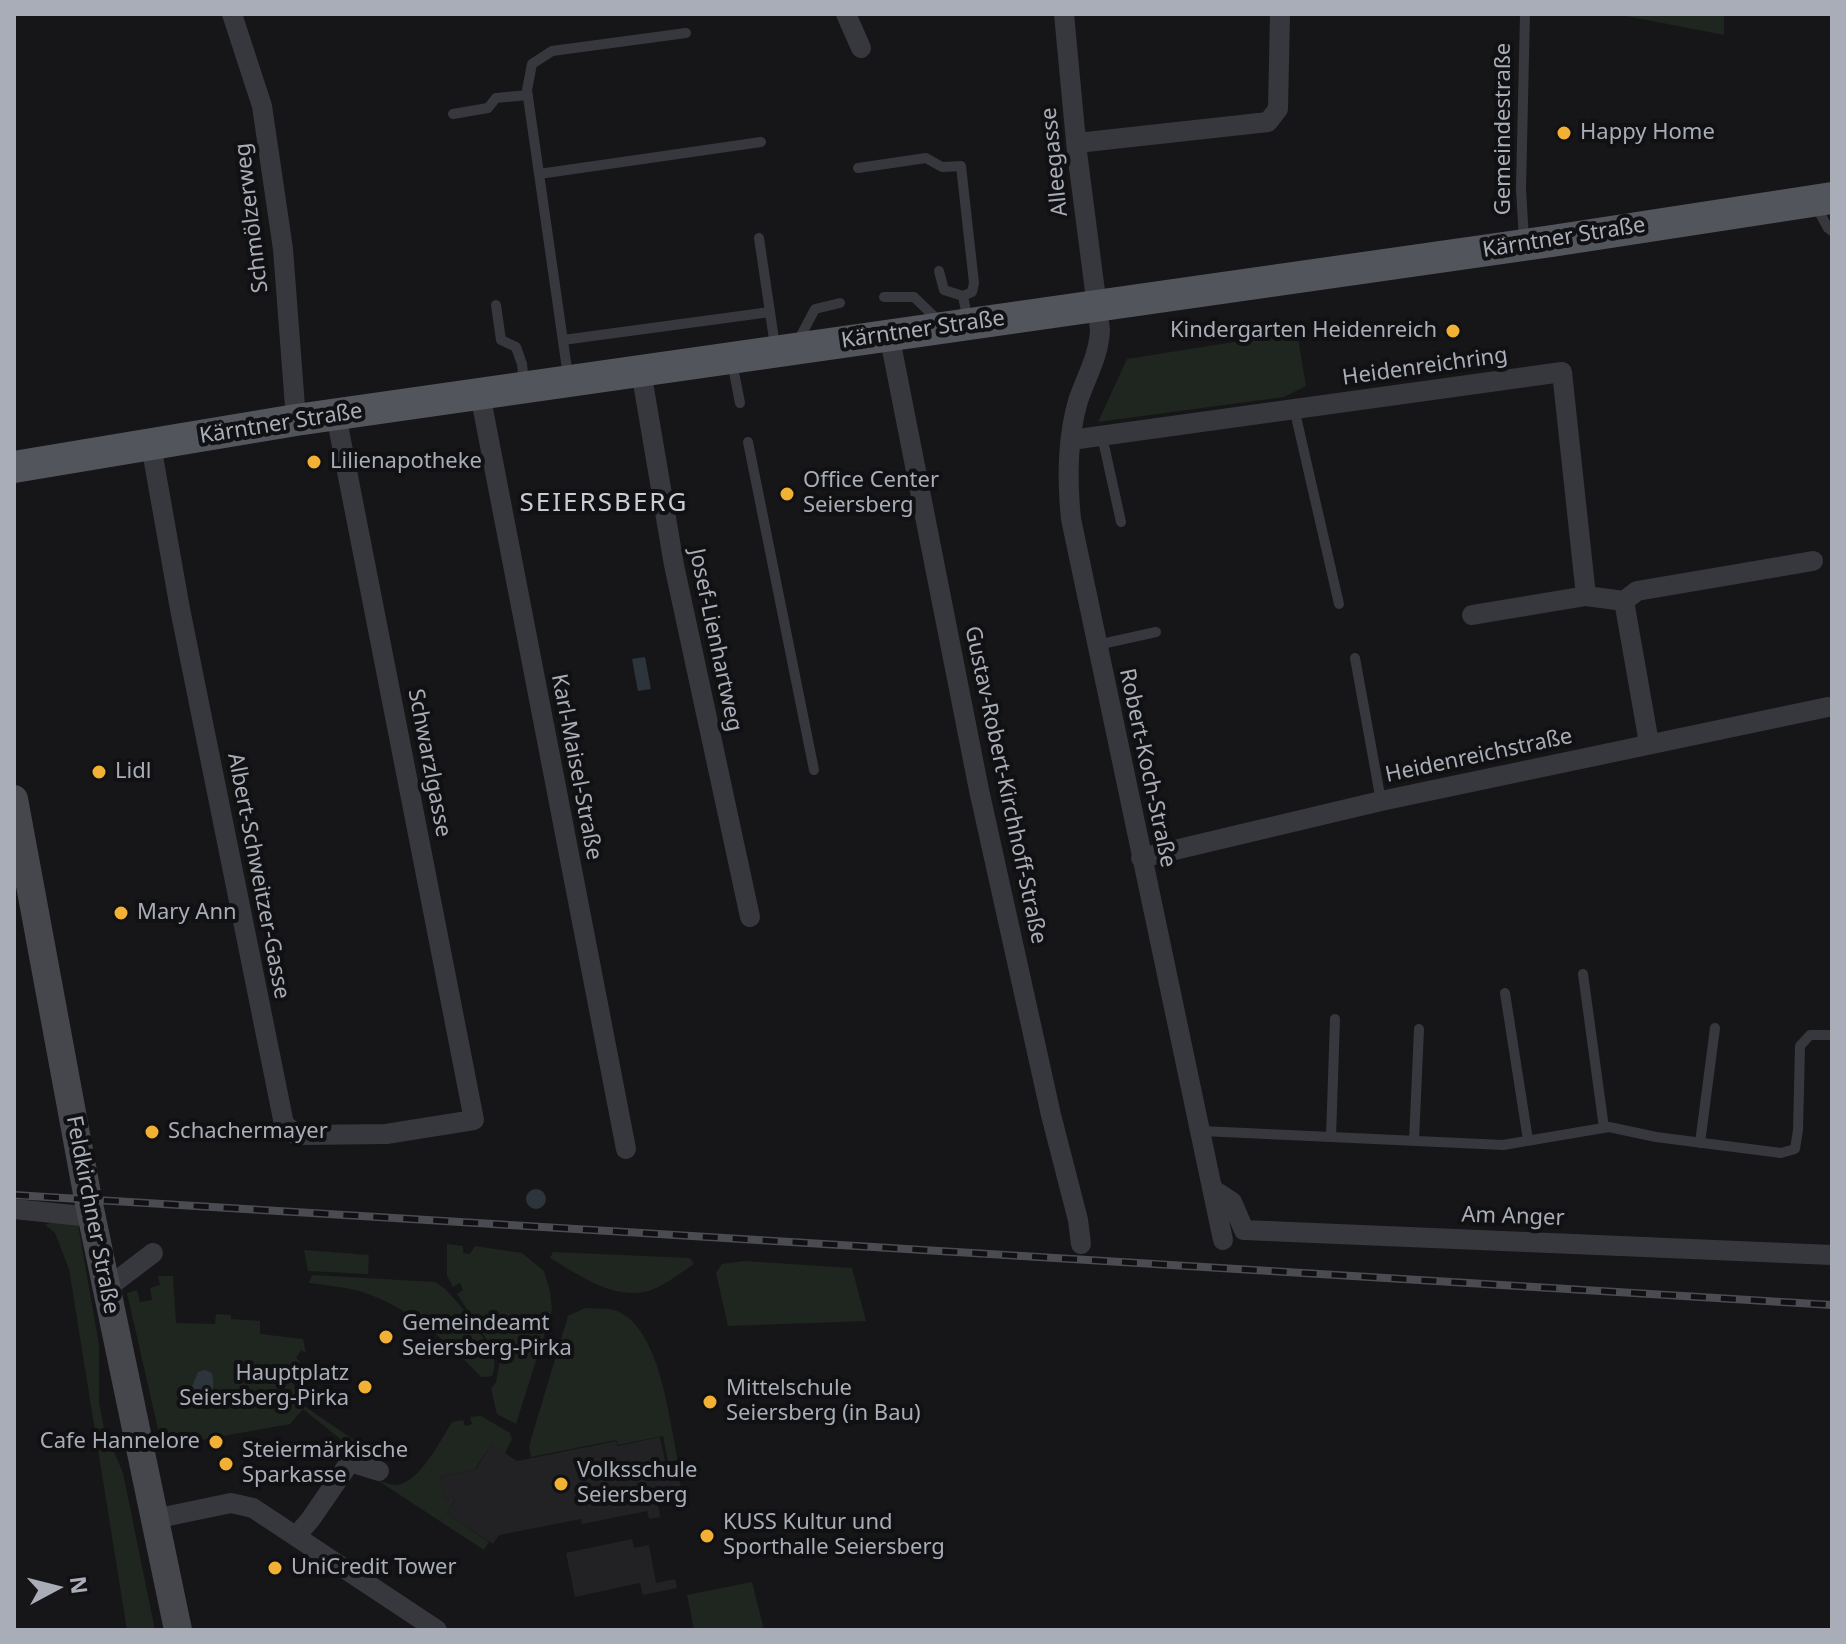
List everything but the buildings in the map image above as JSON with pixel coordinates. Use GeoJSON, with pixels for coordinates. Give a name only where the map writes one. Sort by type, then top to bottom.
{"type":"FeatureCollection","features":[{"type":"Feature","properties":{"kind":"main road","name":"Kärntner Straße"},"geometry":{"type":"LineString","coordinates":[[14,467],[296,420],[889,334],[959,315],[1097,305],[1525,245],[1823,199]]}},
{"type":"Feature","properties":{"kind":"main road","name":"Feldkirchner Straße"},"geometry":{"type":"LineString","coordinates":[[14,799],[92,1217],[178,1630]]}},
{"type":"Feature","properties":{"kind":"street","name":"Schmölzerweg"},"geometry":{"type":"LineString","coordinates":[[232,14],[262,106],[283,249],[296,420]]}},
{"type":"Feature","properties":{"kind":"street"},"geometry":{"type":"LineString","coordinates":[[846,14],[861,48]]}},
{"type":"Feature","properties":{"kind":"street","name":"Alleegasse"},"geometry":{"type":"LineString","coordinates":[[1064,14],[1097,305]]}},
{"type":"Feature","properties":{"kind":"street"},"geometry":{"type":"LineString","coordinates":[[1077,143],[1268,122],[1278,109],[1280,14]]}},
{"type":"Feature","properties":{"kind":"street","name":"Robert-Koch-Straße"},"geometry":{"type":"LineString","coordinates":[[1097,305],[1099,348],[1079,400],[1071,440],[1068,486],[1071,519],[1223,1240]]}},
{"type":"Feature","properties":{"kind":"street","name":"Gustav-Robert-Kirchhoff-Straße"},"geometry":{"type":"LineString","coordinates":[[889,334],[979,790],[1081,1244]]}},
{"type":"Feature","properties":{"kind":"street","name":"Josef-Lienhartweg"},"geometry":{"type":"LineString","coordinates":[[641,371],[674,565],[750,917]]}},
{"type":"Feature","properties":{"kind":"street","name":"Heidenreichring"},"geometry":{"type":"LineString","coordinates":[[1071,440],[1562,372],[1586,596]]}},
{"type":"Feature","properties":{"kind":"street","name":"Karl-Maisel-Straße"},"geometry":{"type":"LineString","coordinates":[[480,394],[626,1149]]}},
{"type":"Feature","properties":{"kind":"street","name":"Schwarzlgasse"},"geometry":{"type":"LineString","coordinates":[[336,415],[474,1120]]}},
{"type":"Feature","properties":{"kind":"street","name":"Albert-Schweitzer-Gasse"},"geometry":{"type":"LineString","coordinates":[[151,445],[175,582],[284,1124],[295,1134],[345,1135],[386,1134],[474,1120]]}},
{"type":"Feature","properties":{"kind":"street"},"geometry":{"type":"LineString","coordinates":[[1472,615],[1586,596],[1624,601],[1637,591],[1813,561]]}},
{"type":"Feature","properties":{"kind":"street"},"geometry":{"type":"LineString","coordinates":[[1624,601],[1649,743]]}},
{"type":"Feature","properties":{"kind":"street","name":"Heidenreichstraße"},"geometry":{"type":"LineString","coordinates":[[1141,858],[1381,801],[1828,707]]}},
{"type":"Feature","properties":{"kind":"street","name":"Am Anger"},"geometry":{"type":"LineString","coordinates":[[1215,1191],[1232,1202],[1244,1230],[1832,1255]]}},
{"type":"Feature","properties":{"kind":"street"},"geometry":{"type":"LineString","coordinates":[[14,1209],[92,1217]]}},
{"type":"Feature","properties":{"kind":"street"},"geometry":{"type":"LineString","coordinates":[[107,1288],[153,1253]]}},
{"type":"Feature","properties":{"kind":"street"},"geometry":{"type":"LineString","coordinates":[[296,1536],[350,1462],[379,1471]]}},
{"type":"Feature","properties":{"kind":"street"},"geometry":{"type":"LineString","coordinates":[[154,1519],[231,1503],[253,1508],[437,1630]]}},
{"type":"Feature","properties":{"kind":"lane","name":"Gemeindestraße"},"geometry":{"type":"LineString","coordinates":[[1525,14],[1521,159],[1525,245]]}},
{"type":"Feature","properties":{"kind":"lane"},"geometry":{"type":"LineString","coordinates":[[568,382],[528,95],[532,64],[552,51],[686,33]]}},
{"type":"Feature","properties":{"kind":"lane"},"geometry":{"type":"LineString","coordinates":[[453,114],[488,108],[496,98],[528,95]]}},
{"type":"Feature","properties":{"kind":"lane"},"geometry":{"type":"LineString","coordinates":[[539,174],[761,142]]}},
{"type":"Feature","properties":{"kind":"lane"},"geometry":{"type":"LineString","coordinates":[[858,168],[926,158],[942,167],[961,166],[974,283],[959,315]]}},
{"type":"Feature","properties":{"kind":"lane"},"geometry":{"type":"LineString","coordinates":[[1823,199],[1819,214],[1832,231]]}},
{"type":"Feature","properties":{"kind":"lane"},"geometry":{"type":"LineString","coordinates":[[759,238],[770,312],[784,350]]}},
{"type":"Feature","properties":{"kind":"lane"},"geometry":{"type":"LineString","coordinates":[[939,271],[944,290],[959,315]]}},
{"type":"Feature","properties":{"kind":"lane"},"geometry":{"type":"LineString","coordinates":[[884,297],[914,297],[959,315]]}},
{"type":"Feature","properties":{"kind":"lane"},"geometry":{"type":"LineString","coordinates":[[784,350],[815,309],[840,303]]}},
{"type":"Feature","properties":{"kind":"lane"},"geometry":{"type":"LineString","coordinates":[[496,305],[501,340],[516,347],[522,364],[524,388]]}},
{"type":"Feature","properties":{"kind":"lane"},"geometry":{"type":"LineString","coordinates":[[563,340],[770,312]]}},
{"type":"Feature","properties":{"kind":"lane"},"geometry":{"type":"LineString","coordinates":[[732,358],[740,403]]}},
{"type":"Feature","properties":{"kind":"lane"},"geometry":{"type":"LineString","coordinates":[[1294,408],[1339,604]]}},
{"type":"Feature","properties":{"kind":"lane"},"geometry":{"type":"LineString","coordinates":[[1102,436],[1121,522]]}},
{"type":"Feature","properties":{"kind":"lane"},"geometry":{"type":"LineString","coordinates":[[748,442],[814,770]]}},
{"type":"Feature","properties":{"kind":"lane"},"geometry":{"type":"LineString","coordinates":[[1097,645],[1156,632]]}},
{"type":"Feature","properties":{"kind":"lane"},"geometry":{"type":"LineString","coordinates":[[1355,658],[1381,801]]}},
{"type":"Feature","properties":{"kind":"lane"},"geometry":{"type":"LineString","coordinates":[[1583,974],[1604,1128]]}},
{"type":"Feature","properties":{"kind":"lane"},"geometry":{"type":"LineString","coordinates":[[1505,993],[1528,1140]]}},
{"type":"Feature","properties":{"kind":"lane"},"geometry":{"type":"LineString","coordinates":[[1331,1137],[1335,1019]]}},
{"type":"Feature","properties":{"kind":"lane"},"geometry":{"type":"LineString","coordinates":[[1700,1143],[1715,1028]]}},
{"type":"Feature","properties":{"kind":"lane"},"geometry":{"type":"LineString","coordinates":[[1414,1141],[1419,1029]]}},
{"type":"Feature","properties":{"kind":"lane"},"geometry":{"type":"LineString","coordinates":[[1202,1131],[1503,1145],[1604,1128],[1781,1153],[1795,1149],[1800,1046],[1810,1035],[1832,1035]]}},
{"type":"Feature","properties":{"kind":"shaded area"},"geometry":{"type":"Polygon","coordinates":[[[1616,14],[1724,14],[1724,35],[1616,14]]]}},
{"type":"Feature","properties":{"kind":"shaded area"},"geometry":{"type":"Polygon","coordinates":[[[1297,332],[1306,386],[1284,397],[1098,422],[1127,359],[1297,332]]]}},
{"type":"Feature","properties":{"kind":"shaded area"},"geometry":{"type":"Polygon","coordinates":[[[645,657],[651,689],[638,691],[632,659],[645,657]]]}},
{"type":"Feature","properties":{"kind":"shaded area"},"geometry":{"type":"Polygon","coordinates":[[[536,1189],[543,1192],[546,1199],[543,1206],[536,1209],[529,1206],[526,1199],[529,1192],[536,1189]]]}},
{"type":"Feature","properties":{"kind":"shaded area"},"geometry":{"type":"Polygon","coordinates":[[[57,1220],[78,1224],[99,1345],[99,1403],[104,1428],[123,1473],[155,1630],[127,1630],[69,1269],[55,1233],[45,1225],[57,1220]]]}},
{"type":"Feature","properties":{"kind":"shaded area"},"geometry":{"type":"Polygon","coordinates":[[[447,1244],[463,1246],[463,1253],[470,1254],[475,1246],[522,1253],[544,1271],[552,1310],[516,1424],[497,1414],[491,1389],[496,1382],[500,1360],[457,1294],[463,1290],[460,1283],[453,1287],[447,1276],[447,1244]]]}},
{"type":"Feature","properties":{"kind":"shaded area"},"geometry":{"type":"Polygon","coordinates":[[[304,1250],[369,1255],[368,1274],[308,1271],[304,1250]]]}},
{"type":"Feature","properties":{"kind":"shaded area"},"geometry":{"type":"Polygon","coordinates":[[[553,1252],[690,1258],[694,1264],[656,1288],[628,1293],[600,1286],[587,1279],[550,1258],[553,1252]]]}},
{"type":"Feature","properties":{"kind":"shaded area"},"geometry":{"type":"Polygon","coordinates":[[[744,1261],[852,1268],[866,1321],[728,1326],[716,1273],[722,1264],[744,1261]]]}},
{"type":"Feature","properties":{"kind":"shaded area"},"geometry":{"type":"Polygon","coordinates":[[[312,1275],[435,1282],[459,1304],[484,1339],[494,1360],[492,1376],[481,1377],[440,1337],[394,1306],[359,1291],[309,1283],[312,1275]]]}},
{"type":"Feature","properties":{"kind":"shaded area"},"geometry":{"type":"Polygon","coordinates":[[[158,1276],[173,1276],[176,1323],[215,1324],[216,1314],[231,1315],[231,1319],[260,1321],[260,1334],[303,1339],[306,1353],[301,1350],[296,1358],[300,1362],[291,1378],[301,1404],[354,1440],[349,1446],[303,1409],[290,1424],[162,1447],[127,1293],[137,1290],[140,1302],[152,1300],[150,1288],[160,1285],[158,1276]]]}},
{"type":"Feature","properties":{"kind":"shaded area"},"geometry":{"type":"Polygon","coordinates":[[[585,1308],[621,1313],[635,1324],[646,1339],[667,1401],[678,1460],[668,1462],[663,1436],[618,1445],[616,1440],[531,1457],[529,1446],[568,1316],[585,1308]]]}},
{"type":"Feature","properties":{"kind":"shaded area"},"geometry":{"type":"Polygon","coordinates":[[[205,1370],[212,1373],[210,1399],[202,1405],[188,1404],[187,1399],[198,1372],[205,1370]]]}},
{"type":"Feature","properties":{"kind":"shaded area"},"geometry":{"type":"Polygon","coordinates":[[[481,1416],[510,1433],[512,1439],[505,1453],[492,1444],[475,1469],[440,1477],[445,1501],[455,1499],[446,1513],[489,1542],[484,1550],[377,1480],[397,1485],[414,1477],[429,1460],[452,1422],[463,1420],[465,1426],[472,1424],[470,1417],[481,1416]]]}},
{"type":"Feature","properties":{"kind":"shaded area","name":"Volksschule Seiersberg"},"geometry":{"type":"Polygon","coordinates":[[[660,1437],[665,1461],[662,1462],[663,1471],[677,1469],[682,1492],[657,1498],[660,1517],[649,1519],[647,1511],[582,1524],[581,1519],[499,1535],[493,1544],[446,1513],[455,1500],[445,1501],[440,1477],[476,1469],[492,1444],[517,1461],[616,1441],[617,1446],[660,1437]]]}},
{"type":"Feature","properties":{"kind":"shaded area","name":"Volksschule Seiersberg"},"geometry":{"type":"Polygon","coordinates":[[[632,1539],[634,1548],[649,1545],[656,1583],[675,1579],[677,1588],[643,1595],[640,1583],[575,1597],[566,1553],[632,1539]]]}},
{"type":"Feature","properties":{"kind":"shaded area"},"geometry":{"type":"Polygon","coordinates":[[[752,1582],[764,1630],[694,1630],[687,1595],[752,1582]]]}},
{"type":"Feature","properties":{"kind":"railway"},"geometry":{"type":"LineString","coordinates":[[14,1195],[1832,1305]]}},
{"type":"Feature","properties":{"kind":"place","name":"Happy Home"},"geometry":{"type":"Point","coordinates":[1564,133]}},
{"type":"Feature","properties":{"kind":"place","name":"Kindergarten Heidenreich"},"geometry":{"type":"Point","coordinates":[1453,331]}},
{"type":"Feature","properties":{"kind":"place","name":"Lilienapotheke"},"geometry":{"type":"Point","coordinates":[314,462]}},
{"type":"Feature","properties":{"kind":"place","name":"Office Center Seiersberg"},"geometry":{"type":"Point","coordinates":[787,494]}},
{"type":"Feature","properties":{"kind":"place","name":"Lidl"},"geometry":{"type":"Point","coordinates":[99,772]}},
{"type":"Feature","properties":{"kind":"place","name":"Mary Ann"},"geometry":{"type":"Point","coordinates":[121,913]}},
{"type":"Feature","properties":{"kind":"place","name":"Schachermayer"},"geometry":{"type":"Point","coordinates":[152,1132]}},
{"type":"Feature","properties":{"kind":"place","name":"Gemeindeamt Seiersberg-Pirka"},"geometry":{"type":"Point","coordinates":[386,1337]}},
{"type":"Feature","properties":{"kind":"place","name":"Hauptplatz Seiersberg-Pirka"},"geometry":{"type":"Point","coordinates":[365,1387]}},
{"type":"Feature","properties":{"kind":"place","name":"Mittelschule Seiersberg (in Bau)"},"geometry":{"type":"Point","coordinates":[710,1402]}},
{"type":"Feature","properties":{"kind":"place","name":"Cafe Hannelore"},"geometry":{"type":"Point","coordinates":[216,1442]}},
{"type":"Feature","properties":{"kind":"place","name":"Steiermärkische Sparkasse"},"geometry":{"type":"Point","coordinates":[226,1464]}},
{"type":"Feature","properties":{"kind":"place","name":"Volksschule Seiersberg"},"geometry":{"type":"Point","coordinates":[561,1484]}},
{"type":"Feature","properties":{"kind":"place","name":"KUSS Kultur und Sporthalle Seiersberg"},"geometry":{"type":"Point","coordinates":[707,1536]}},
{"type":"Feature","properties":{"kind":"place","name":"UniCredit Tower"},"geometry":{"type":"Point","coordinates":[275,1568]}},
{"type":"Feature","properties":{"kind":"district","name":"SEIERSBERG"},"geometry":{"type":"Point","coordinates":[604,504]}}]}
